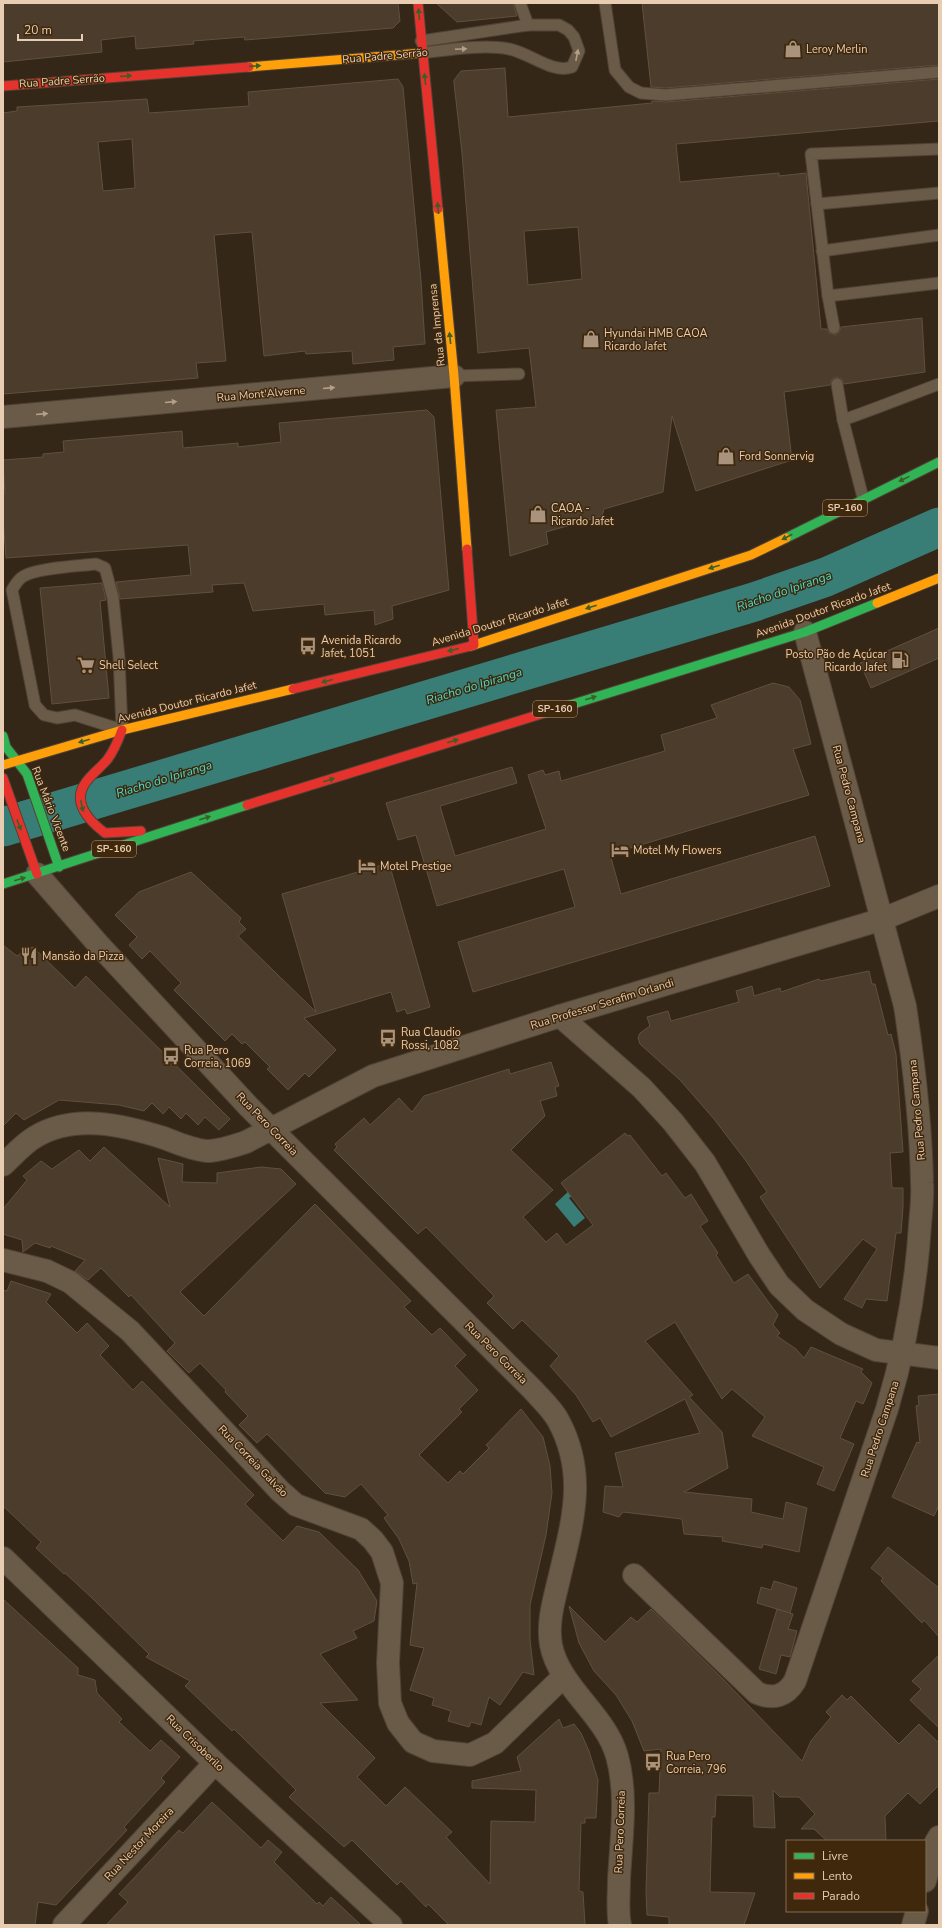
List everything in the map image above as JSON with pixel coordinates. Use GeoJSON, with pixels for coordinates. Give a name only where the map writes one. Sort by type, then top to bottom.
{"type":"FeatureCollection","features":[{"type":"Feature","properties":{"kind":"main road","name":"Rua da Imprensa"},"geometry":{"type":"LineString","coordinates":[[418,3],[454,376],[474,645]]}},
{"type":"Feature","properties":{"kind":"main road","name":"Rua Padre Serrão"},"geometry":{"type":"LineString","coordinates":[[3,86],[422,53]]}},
{"type":"Feature","properties":{"kind":"main road","name":"Avenida Doutor Ricardo Jafet"},"geometry":{"type":"LineString","coordinates":[[3,765],[122,730],[474,645],[751,555],[863,498],[939,462]]}},
{"type":"Feature","properties":{"kind":"main road","name":"Avenida Doutor Ricardo Jafet"},"geometry":{"type":"LineString","coordinates":[[3,884],[37,872],[58,862],[168,830],[805,632],[939,578]]}},
{"type":"Feature","properties":{"kind":"main road"},"geometry":{"type":"LineString","coordinates":[[122,730],[110,756],[84,784],[80,793],[81,807],[87,818],[105,833],[168,830]]}},
{"type":"Feature","properties":{"kind":"main road"},"geometry":{"type":"LineString","coordinates":[[3,736],[6,747],[3,757]]}},
{"type":"Feature","properties":{"kind":"main road","name":"Rua Mário Vicente"},"geometry":{"type":"LineString","coordinates":[[6,747],[18,760],[27,774],[58,862]]}},
{"type":"Feature","properties":{"kind":"main road"},"geometry":{"type":"LineString","coordinates":[[3,778],[37,872]]}},
{"type":"Feature","properties":{"kind":"street","name":"Rua Mont'Alverne"},"geometry":{"type":"LineString","coordinates":[[3,417],[454,376]]}},
{"type":"Feature","properties":{"kind":"street","name":"Rua Pedro Campana"},"geometry":{"type":"LineString","coordinates":[[634,1575],[757,1693],[771,1697],[786,1692],[795,1681],[887,1409],[903,1354],[910,1317],[919,1247],[922,1185],[914,1064],[905,1006],[883,919],[805,632]]}},
{"type":"Feature","properties":{"kind":"street"},"geometry":{"type":"LineString","coordinates":[[58,862],[66,905]]}},
{"type":"Feature","properties":{"kind":"street","name":"Rua Pero Correia"},"geometry":{"type":"LineString","coordinates":[[37,872],[104,949],[271,1128],[533,1390],[558,1419],[570,1448],[575,1482],[575,1512],[551,1613],[552,1645],[564,1676],[599,1721],[617,1756],[623,1791],[618,1898],[620,1925]]}},
{"type":"Feature","properties":{"kind":"street","name":"Rua Professor Serafim Orlandi"},"geometry":{"type":"LineString","coordinates":[[3,1165],[34,1137],[65,1124],[95,1123],[135,1129],[193,1148],[208,1151],[224,1149],[246,1142],[374,1076],[560,1016],[883,919],[939,896]]}},
{"type":"Feature","properties":{"kind":"street"},"geometry":{"type":"LineString","coordinates":[[560,1016],[642,1088],[673,1122],[705,1163],[759,1255],[779,1284],[805,1310],[841,1334],[876,1350],[939,1358]]}},
{"type":"Feature","properties":{"kind":"street","name":"Rua Correia Galvão"},"geometry":{"type":"LineString","coordinates":[[3,1260],[47,1271],[70,1282],[130,1331],[280,1491],[296,1504],[361,1529],[373,1540],[382,1552],[392,1583],[388,1663],[390,1703],[398,1723],[413,1742],[433,1751],[470,1755],[495,1743],[564,1676]]}},
{"type":"Feature","properties":{"kind":"street","name":"Rua Crisoberilo"},"geometry":{"type":"LineString","coordinates":[[3,1558],[215,1763],[384,1923]]}},
{"type":"Feature","properties":{"kind":"street","name":"Rua Nestor Moreira"},"geometry":{"type":"LineString","coordinates":[[64,1925],[215,1763]]}},
{"type":"Feature","properties":{"kind":"street"},"geometry":{"type":"LineString","coordinates":[[926,1877],[936,1842],[939,1837]]}},
{"type":"Feature","properties":{"kind":"street"},"geometry":{"type":"LineString","coordinates":[[913,1925],[917,1912]]}},
{"type":"Feature","properties":{"kind":"lane"},"geometry":{"type":"LineString","coordinates":[[520,3],[528,25]]}},
{"type":"Feature","properties":{"kind":"lane"},"geometry":{"type":"LineString","coordinates":[[605,3],[615,70],[629,87],[641,93],[665,95],[939,72]]}},
{"type":"Feature","properties":{"kind":"lane","name":"Rua Padre Serrão"},"geometry":{"type":"LineString","coordinates":[[421,41],[528,25],[559,25],[568,30],[577,44],[579,51],[572,67],[561,70],[532,56],[498,47],[422,53]]}},
{"type":"Feature","properties":{"kind":"lane"},"geometry":{"type":"LineString","coordinates":[[834,328],[822,251],[811,154],[939,149]]}},
{"type":"Feature","properties":{"kind":"lane"},"geometry":{"type":"LineString","coordinates":[[817,204],[939,193]]}},
{"type":"Feature","properties":{"kind":"lane"},"geometry":{"type":"LineString","coordinates":[[822,251],[939,235]]}},
{"type":"Feature","properties":{"kind":"lane"},"geometry":{"type":"LineString","coordinates":[[828,296],[939,283]]}},
{"type":"Feature","properties":{"kind":"lane","name":"Rua Mont'Alverne"},"geometry":{"type":"LineString","coordinates":[[454,376],[519,374]]}},
{"type":"Feature","properties":{"kind":"lane"},"geometry":{"type":"LineString","coordinates":[[837,384],[843,420],[863,498]]}},
{"type":"Feature","properties":{"kind":"lane"},"geometry":{"type":"LineString","coordinates":[[843,420],[876,409],[939,384]]}},
{"type":"Feature","properties":{"kind":"lane"},"geometry":{"type":"LineString","coordinates":[[96,564],[105,568],[113,598],[122,730],[75,715],[57,718],[44,715],[35,705],[12,590],[16,582],[24,575],[41,571],[96,564]]}},
{"type":"Feature","properties":{"kind":"water"},"geometry":{"type":"Polygon","coordinates":[[[571,1189],[575,1194],[569,1198],[585,1218],[574,1227],[555,1204],[571,1189]]]}},
{"type":"Feature","properties":{"kind":"building"},"geometry":{"type":"Polygon","coordinates":[[[3,3],[398,3],[400,21],[393,28],[245,40],[244,37],[193,41],[194,44],[136,49],[135,36],[101,40],[102,52],[3,62],[3,3]]]}},
{"type":"Feature","properties":{"kind":"building"},"geometry":{"type":"Polygon","coordinates":[[[436,3],[513,3],[517,16],[457,22],[436,3]]]}},
{"type":"Feature","properties":{"kind":"building","name":"Leroy Merlin"},"geometry":{"type":"Polygon","coordinates":[[[642,3],[939,3],[939,65],[665,88],[651,87],[642,3]]]}},
{"type":"Feature","properties":{"kind":"building"},"geometry":{"type":"Polygon","coordinates":[[[505,68],[508,117],[652,103],[652,101],[666,102],[939,79],[939,121],[676,144],[680,182],[779,173],[779,176],[806,173],[821,329],[827,329],[829,333],[835,335],[839,333],[841,327],[922,318],[925,372],[844,384],[842,379],[836,377],[832,379],[830,385],[784,392],[792,460],[696,491],[672,416],[663,492],[604,509],[602,516],[546,532],[548,544],[510,556],[496,410],[536,407],[529,348],[478,353],[462,153],[454,83],[454,80],[461,71],[505,68]],[[578,227],[524,231],[528,285],[582,279],[578,227]]]}},
{"type":"Feature","properties":{"kind":"building"},"geometry":{"type":"Polygon","coordinates":[[[398,79],[403,87],[421,281],[425,344],[393,347],[394,360],[353,364],[352,351],[306,354],[305,351],[264,356],[252,232],[214,235],[226,361],[196,363],[198,378],[3,394],[3,113],[17,111],[17,107],[147,99],[149,113],[249,106],[248,92],[398,79]],[[132,139],[98,142],[103,191],[135,188],[132,139]]]}},
{"type":"Feature","properties":{"kind":"building"},"geometry":{"type":"Polygon","coordinates":[[[427,410],[434,417],[449,590],[392,606],[393,619],[375,625],[374,610],[325,615],[324,604],[253,611],[244,583],[212,585],[213,592],[120,599],[116,582],[191,575],[188,545],[6,558],[3,518],[3,494],[5,494],[3,460],[43,457],[43,454],[64,452],[63,441],[182,431],[183,448],[238,443],[238,447],[281,442],[279,423],[427,410]]]}},
{"type":"Feature","properties":{"kind":"building"},"geometry":{"type":"Polygon","coordinates":[[[102,583],[106,600],[100,601],[109,698],[52,704],[40,588],[102,583]]]}},
{"type":"Feature","properties":{"kind":"building","name":"Posto Pão de Açúcar Ricardo Jafet"},"geometry":{"type":"Polygon","coordinates":[[[939,628],[939,658],[871,688],[860,663],[939,628]]]}},
{"type":"Feature","properties":{"kind":"building"},"geometry":{"type":"Polygon","coordinates":[[[773,683],[789,687],[800,700],[811,744],[793,749],[809,795],[610,854],[621,894],[815,836],[830,886],[473,992],[458,942],[575,907],[564,869],[437,906],[416,835],[398,840],[386,803],[512,767],[517,783],[440,806],[455,856],[546,829],[528,775],[543,770],[545,775],[559,771],[561,781],[665,751],[661,735],[717,718],[711,705],[773,683]]]}},
{"type":"Feature","properties":{"kind":"building"},"geometry":{"type":"Polygon","coordinates":[[[389,863],[430,1007],[407,1014],[405,1009],[397,1012],[391,992],[304,1018],[336,1050],[309,1077],[305,1073],[288,1090],[267,1069],[270,1067],[245,1042],[242,1044],[232,1034],[225,1041],[174,990],[181,983],[150,951],[142,959],[129,945],[137,937],[115,915],[139,892],[191,872],[241,918],[239,922],[246,929],[238,936],[316,1012],[282,894],[389,863]]]}},
{"type":"Feature","properties":{"kind":"building"},"geometry":{"type":"Polygon","coordinates":[[[3,945],[17,956],[26,949],[33,947],[75,988],[86,976],[230,1119],[219,1130],[205,1117],[198,1125],[186,1113],[181,1119],[169,1107],[163,1114],[152,1103],[144,1111],[119,1105],[59,1100],[24,1120],[16,1113],[3,1126],[3,945]]]}},
{"type":"Feature","properties":{"kind":"building"},"geometry":{"type":"Polygon","coordinates":[[[869,971],[872,984],[875,984],[888,1035],[891,1034],[896,1054],[903,1152],[890,1153],[892,1188],[903,1188],[903,1207],[901,1233],[896,1233],[887,1301],[866,1299],[862,1308],[844,1299],[877,1249],[863,1239],[820,1288],[760,1197],[767,1192],[746,1161],[714,1119],[680,1080],[640,1044],[638,1038],[640,1033],[650,1026],[647,1017],[668,1011],[671,1021],[739,1002],[736,991],[752,986],[754,996],[780,988],[781,992],[819,979],[820,981],[869,971]]]}},
{"type":"Feature","properties":{"kind":"building"},"geometry":{"type":"Polygon","coordinates":[[[551,1062],[559,1086],[555,1087],[557,1096],[540,1101],[545,1116],[511,1150],[553,1190],[523,1217],[546,1242],[557,1233],[566,1245],[593,1225],[561,1183],[625,1133],[628,1136],[630,1135],[662,1176],[666,1173],[685,1198],[691,1194],[708,1221],[700,1226],[718,1253],[716,1255],[734,1283],[748,1274],[778,1315],[773,1325],[780,1333],[777,1336],[796,1349],[804,1358],[811,1347],[863,1369],[861,1372],[872,1383],[863,1404],[856,1401],[840,1438],[854,1444],[834,1491],[817,1484],[824,1467],[752,1436],[765,1417],[732,1389],[722,1399],[675,1322],[645,1341],[693,1395],[689,1397],[722,1432],[728,1468],[684,1492],[752,1499],[751,1512],[783,1519],[786,1502],[807,1508],[799,1552],[763,1544],[762,1548],[722,1541],[723,1537],[684,1534],[682,1519],[623,1512],[619,1517],[603,1512],[605,1486],[623,1487],[615,1453],[700,1433],[685,1399],[611,1437],[600,1418],[593,1422],[576,1395],[550,1366],[559,1356],[522,1320],[513,1329],[487,1303],[494,1296],[426,1227],[418,1234],[334,1150],[337,1147],[335,1144],[364,1118],[370,1125],[399,1098],[412,1112],[424,1096],[509,1069],[510,1074],[551,1062]]]}},
{"type":"Feature","properties":{"kind":"building"},"geometry":{"type":"Polygon","coordinates":[[[104,1147],[170,1207],[158,1158],[183,1164],[182,1182],[217,1183],[217,1173],[261,1167],[281,1169],[296,1184],[180,1292],[204,1316],[315,1204],[411,1301],[404,1307],[432,1335],[440,1328],[466,1355],[455,1366],[478,1390],[459,1409],[462,1412],[419,1455],[448,1483],[460,1471],[463,1474],[489,1448],[486,1445],[521,1409],[543,1437],[550,1466],[552,1493],[546,1535],[530,1605],[530,1640],[534,1675],[523,1672],[500,1705],[489,1697],[481,1725],[471,1722],[469,1727],[448,1721],[451,1711],[432,1705],[434,1698],[410,1690],[424,1648],[410,1645],[417,1583],[413,1584],[409,1561],[399,1539],[384,1518],[388,1515],[361,1484],[345,1497],[325,1493],[267,1434],[257,1443],[239,1425],[248,1416],[225,1392],[226,1390],[200,1363],[189,1373],[167,1351],[175,1343],[131,1295],[129,1297],[101,1268],[88,1280],[75,1271],[85,1260],[51,1246],[50,1248],[35,1243],[23,1252],[22,1240],[3,1234],[3,1209],[27,1180],[23,1176],[41,1161],[52,1169],[79,1150],[90,1161],[104,1147]]]}},
{"type":"Feature","properties":{"kind":"building"},"geometry":{"type":"Polygon","coordinates":[[[11,1281],[51,1294],[46,1302],[77,1333],[87,1323],[109,1346],[100,1355],[133,1390],[142,1381],[254,1495],[245,1504],[283,1541],[297,1526],[319,1532],[358,1570],[377,1601],[374,1621],[353,1631],[357,1638],[320,1654],[358,1700],[320,1703],[375,1758],[357,1777],[386,1806],[405,1787],[452,1832],[446,1837],[490,1884],[491,1821],[535,1822],[536,1790],[472,1788],[472,1781],[521,1771],[517,1757],[559,1719],[563,1728],[574,1724],[581,1733],[589,1751],[598,1780],[596,1818],[585,1818],[585,1823],[581,1823],[579,1891],[583,1892],[585,1925],[449,1925],[428,1904],[426,1907],[401,1881],[397,1885],[352,1840],[344,1847],[302,1809],[289,1797],[296,1790],[234,1729],[232,1731],[185,1686],[190,1681],[146,1657],[149,1654],[92,1598],[36,1548],[41,1542],[3,1506],[3,1290],[7,1291],[11,1281]]]}},
{"type":"Feature","properties":{"kind":"building"},"geometry":{"type":"Polygon","coordinates":[[[939,1394],[939,1505],[934,1516],[892,1497],[917,1442],[920,1443],[916,1406],[919,1405],[918,1396],[939,1394]]]}},
{"type":"Feature","properties":{"kind":"building"},"geometry":{"type":"Polygon","coordinates":[[[888,1547],[939,1588],[939,1637],[924,1620],[922,1623],[881,1581],[883,1578],[871,1568],[888,1547]]]}},
{"type":"Feature","properties":{"kind":"building"},"geometry":{"type":"Polygon","coordinates":[[[774,1581],[797,1588],[790,1613],[757,1603],[761,1587],[771,1590],[774,1581]]]}},
{"type":"Feature","properties":{"kind":"building"},"geometry":{"type":"Polygon","coordinates":[[[3,1599],[78,1668],[78,1675],[95,1680],[97,1693],[122,1719],[119,1722],[150,1751],[161,1740],[180,1757],[161,1778],[165,1782],[124,1827],[127,1830],[56,1905],[38,1902],[35,1925],[3,1925],[3,1599]]]}},
{"type":"Feature","properties":{"kind":"building"},"geometry":{"type":"Polygon","coordinates":[[[569,1606],[605,1642],[631,1617],[637,1622],[651,1609],[724,1680],[802,1761],[811,1741],[831,1717],[826,1712],[842,1695],[847,1700],[851,1696],[899,1744],[919,1724],[939,1743],[939,1785],[920,1804],[908,1793],[885,1816],[886,1840],[826,1840],[814,1829],[801,1829],[815,1814],[799,1797],[780,1797],[773,1790],[775,1828],[754,1827],[753,1796],[716,1795],[715,1817],[712,1817],[710,1892],[755,1893],[744,1925],[669,1925],[669,1917],[647,1915],[646,1892],[649,1793],[659,1793],[661,1749],[644,1751],[632,1721],[616,1695],[594,1671],[579,1643],[569,1606]]]}},
{"type":"Feature","properties":{"kind":"building"},"geometry":{"type":"Polygon","coordinates":[[[777,1609],[793,1614],[788,1629],[797,1631],[790,1657],[781,1655],[776,1674],[759,1669],[777,1609]]]}},
{"type":"Feature","properties":{"kind":"building"},"geometry":{"type":"Polygon","coordinates":[[[939,1655],[939,1728],[910,1700],[921,1689],[912,1681],[939,1655]]]}},
{"type":"Feature","properties":{"kind":"building"},"geometry":{"type":"Polygon","coordinates":[[[212,1802],[261,1848],[268,1840],[282,1852],[274,1862],[317,1904],[319,1902],[323,1906],[331,1897],[361,1925],[106,1925],[128,1902],[119,1894],[179,1830],[183,1833],[212,1802]]]}},
{"type":"Feature","properties":{"kind":"waterway","name":"Riacho do Ipiranga"},"geometry":{"type":"LineString","coordinates":[[3,827],[754,602],[826,577],[939,527]]}},
{"type":"Feature","properties":{"kind":"traffic: fast"},"geometry":{"type":"LineString","coordinates":[[786,538],[939,462]]}},
{"type":"Feature","properties":{"kind":"traffic: fast"},"geometry":{"type":"LineString","coordinates":[[554,710],[805,632],[877,603]]}},
{"type":"Feature","properties":{"kind":"traffic: fast"},"geometry":{"type":"LineString","coordinates":[[3,736],[6,747],[27,774],[59,867]]}},
{"type":"Feature","properties":{"kind":"traffic: fast"},"geometry":{"type":"LineString","coordinates":[[3,884],[247,805]]}},
{"type":"Feature","properties":{"kind":"traffic: slow"},"geometry":{"type":"LineString","coordinates":[[249,67],[422,53]]}},
{"type":"Feature","properties":{"kind":"traffic: slow"},"geometry":{"type":"LineString","coordinates":[[438,209],[454,376],[467,549]]}},
{"type":"Feature","properties":{"kind":"traffic: slow"},"geometry":{"type":"LineString","coordinates":[[471,646],[751,555],[786,538]]}},
{"type":"Feature","properties":{"kind":"traffic: slow"},"geometry":{"type":"LineString","coordinates":[[877,603],[939,578]]}},
{"type":"Feature","properties":{"kind":"traffic: slow"},"geometry":{"type":"LineString","coordinates":[[3,765],[122,730],[293,689]]}},
{"type":"Feature","properties":{"kind":"traffic: jam"},"geometry":{"type":"LineString","coordinates":[[418,3],[438,209]]}},
{"type":"Feature","properties":{"kind":"traffic: jam"},"geometry":{"type":"LineString","coordinates":[[3,86],[249,67]]}},
{"type":"Feature","properties":{"kind":"traffic: jam"},"geometry":{"type":"LineString","coordinates":[[467,549],[474,645]]}},
{"type":"Feature","properties":{"kind":"traffic: jam"},"geometry":{"type":"LineString","coordinates":[[293,689],[471,646]]}},
{"type":"Feature","properties":{"kind":"traffic: jam"},"geometry":{"type":"LineString","coordinates":[[247,805],[554,710]]}},
{"type":"Feature","properties":{"kind":"traffic: jam"},"geometry":{"type":"LineString","coordinates":[[122,730],[116,746],[109,757],[88,779],[82,789],[80,797],[81,804],[88,817],[105,833],[141,831]]}},
{"type":"Feature","properties":{"kind":"traffic: jam"},"geometry":{"type":"LineString","coordinates":[[3,778],[37,874]]}},
{"type":"Feature","properties":{"kind":"place","name":"Leroy Merlin"},"geometry":{"type":"Point","coordinates":[793,49]}},
{"type":"Feature","properties":{"kind":"place","name":"Hyundai HMB CAOA Ricardo Jafet"},"geometry":{"type":"Point","coordinates":[591,339]}},
{"type":"Feature","properties":{"kind":"place","name":"Ford Sonnervig"},"geometry":{"type":"Point","coordinates":[726,456]}},
{"type":"Feature","properties":{"kind":"place","name":"CAOA - Ricardo Jafet"},"geometry":{"type":"Point","coordinates":[538,514]}},
{"type":"Feature","properties":{"kind":"place","name":"Avenida Ricardo Jafet, 1051"},"geometry":{"type":"Point","coordinates":[308,646]}},
{"type":"Feature","properties":{"kind":"place","name":"Posto Pão de Açúcar Ricardo Jafet"},"geometry":{"type":"Point","coordinates":[900,660]}},
{"type":"Feature","properties":{"kind":"place","name":"Shell Select"},"geometry":{"type":"Point","coordinates":[86,665]}},
{"type":"Feature","properties":{"kind":"place","name":"Motel My Flowers"},"geometry":{"type":"Point","coordinates":[620,850]}},
{"type":"Feature","properties":{"kind":"place","name":"Motel Prestige"},"geometry":{"type":"Point","coordinates":[367,866]}},
{"type":"Feature","properties":{"kind":"place","name":"Mansão da Pizza"},"geometry":{"type":"Point","coordinates":[29,956]}},
{"type":"Feature","properties":{"kind":"place","name":"Rua Claudio Rossi, 1082"},"geometry":{"type":"Point","coordinates":[388,1038]}},
{"type":"Feature","properties":{"kind":"place","name":"Rua Pero Correia, 1069"},"geometry":{"type":"Point","coordinates":[171,1056]}},
{"type":"Feature","properties":{"kind":"place","name":"Rua Pero Correia, 796"},"geometry":{"type":"Point","coordinates":[653,1762]}}]}
